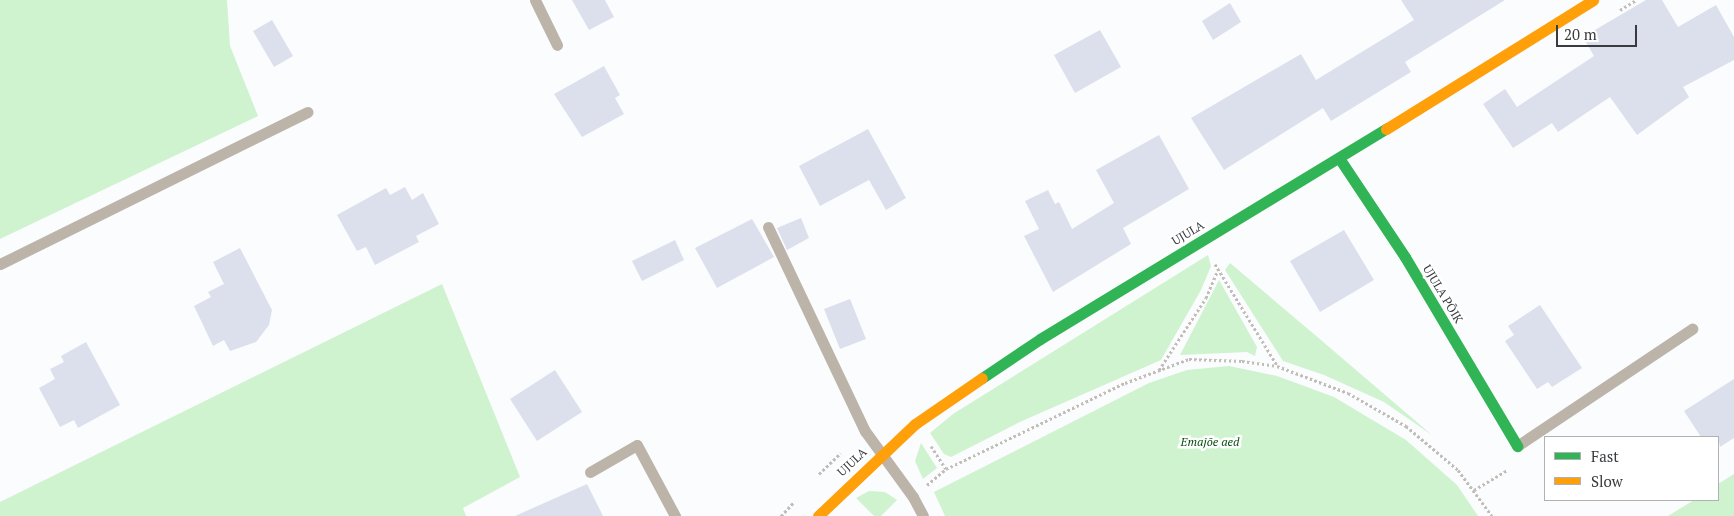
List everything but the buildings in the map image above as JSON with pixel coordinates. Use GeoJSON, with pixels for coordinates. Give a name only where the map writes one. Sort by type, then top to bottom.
{"type":"FeatureCollection","features":[{"type":"Feature","properties":{"kind":"street","name":"UJULA"},"geometry":{"type":"LineString","coordinates":[[818,516],[880,455],[915,424],[1040,339],[1339,158],[1592,0]]}},
{"type":"Feature","properties":{"kind":"street","name":"UJULA PÕIK"},"geometry":{"type":"LineString","coordinates":[[1339,158],[1405,257],[1517,446]]}},
{"type":"Feature","properties":{"kind":"lane"},"geometry":{"type":"LineString","coordinates":[[535,0],[557,45]]}},
{"type":"Feature","properties":{"kind":"lane"},"geometry":{"type":"LineString","coordinates":[[0,264],[307,112]]}},
{"type":"Feature","properties":{"kind":"lane"},"geometry":{"type":"LineString","coordinates":[[768,227],[880,455],[913,497],[923,516]]}},
{"type":"Feature","properties":{"kind":"lane"},"geometry":{"type":"LineString","coordinates":[[1517,446],[1692,329]]}},
{"type":"Feature","properties":{"kind":"lane"},"geometry":{"type":"LineString","coordinates":[[590,472],[637,445],[675,516]]}},
{"type":"Feature","properties":{"kind":"path"},"geometry":{"type":"LineString","coordinates":[[1203,240],[1218,270],[1277,366]]}},
{"type":"Feature","properties":{"kind":"path"},"geometry":{"type":"LineString","coordinates":[[1159,370],[1206,298],[1218,270]]}},
{"type":"Feature","properties":{"kind":"path"},"geometry":{"type":"LineString","coordinates":[[913,497],[946,469],[1125,383],[1189,359],[1277,366],[1348,393],[1406,426],[1458,470],[1492,516]]}},
{"type":"Feature","properties":{"kind":"path"},"geometry":{"type":"LineString","coordinates":[[926,438],[946,469]]}},
{"type":"Feature","properties":{"kind":"path"},"geometry":{"type":"LineString","coordinates":[[1474,490],[1509,469]]}},
{"type":"Feature","properties":{"kind":"green space"},"geometry":{"type":"Polygon","coordinates":[[[0,0],[227,0],[230,46],[258,116],[0,239],[0,0]]]}},
{"type":"Feature","properties":{"kind":"green space"},"geometry":{"type":"Polygon","coordinates":[[[1208,255],[1211,266],[1201,290],[1161,360],[1022,421],[951,457],[944,454],[930,433],[953,414],[1208,255]]]}},
{"type":"Feature","properties":{"kind":"green space"},"geometry":{"type":"Polygon","coordinates":[[[1230,263],[1432,435],[1384,402],[1324,375],[1283,361],[1225,270],[1230,263]]]}},
{"type":"Feature","properties":{"kind":"green space"},"geometry":{"type":"Polygon","coordinates":[[[1219,280],[1257,347],[1255,356],[1247,352],[1180,355],[1219,280]]]}},
{"type":"Feature","properties":{"kind":"green space"},"geometry":{"type":"Polygon","coordinates":[[[442,284],[520,477],[463,508],[466,516],[0,516],[0,502],[442,284]]]}},
{"type":"Feature","properties":{"kind":"green space","name":"Emajõe aed"},"geometry":{"type":"Polygon","coordinates":[[[1229,366],[1277,376],[1334,397],[1406,440],[1457,485],[1478,516],[945,516],[934,492],[1149,383],[1187,370],[1229,366]]]}},
{"type":"Feature","properties":{"kind":"green space"},"geometry":{"type":"Polygon","coordinates":[[[921,443],[937,468],[923,479],[915,461],[921,443]]]}},
{"type":"Feature","properties":{"kind":"green space"},"geometry":{"type":"Polygon","coordinates":[[[1734,474],[1734,516],[1668,516],[1692,501],[1719,501],[1719,483],[1734,474]]]}},
{"type":"Feature","properties":{"kind":"green space"},"geometry":{"type":"Polygon","coordinates":[[[869,491],[885,492],[897,500],[881,516],[874,516],[856,498],[869,491]]]}},
{"type":"Feature","properties":{"kind":"traffic: fast"},"geometry":{"type":"LineString","coordinates":[[982,378],[1040,339],[1386,129]]}},
{"type":"Feature","properties":{"kind":"traffic: fast"},"geometry":{"type":"LineString","coordinates":[[1339,158],[1405,257],[1517,446]]}},
{"type":"Feature","properties":{"kind":"traffic: slow"},"geometry":{"type":"LineString","coordinates":[[1386,129],[1593,0]]}},
{"type":"Feature","properties":{"kind":"traffic: slow"},"geometry":{"type":"LineString","coordinates":[[818,516],[915,424],[982,378]]}}]}
